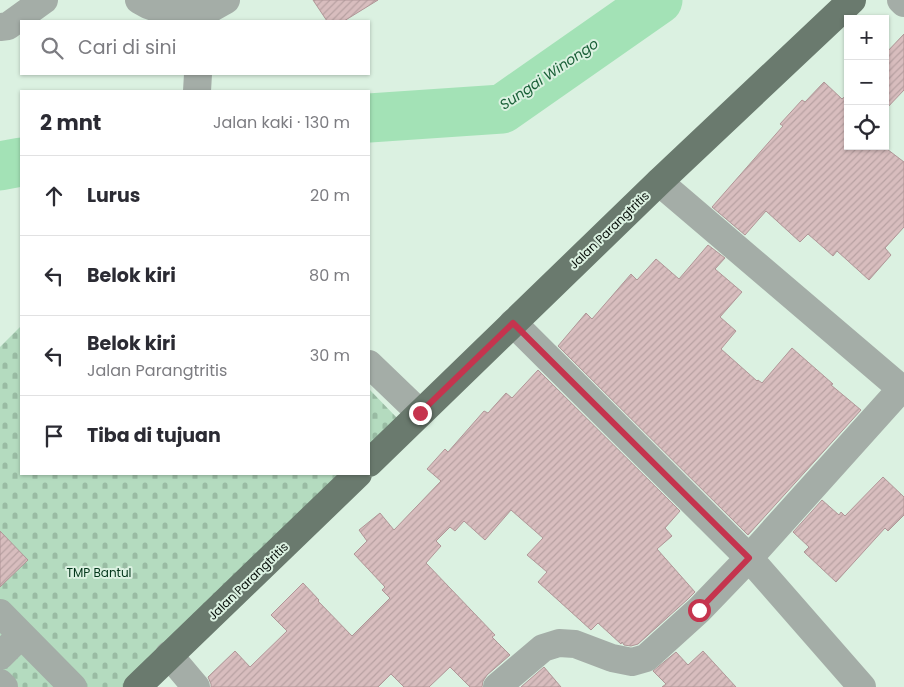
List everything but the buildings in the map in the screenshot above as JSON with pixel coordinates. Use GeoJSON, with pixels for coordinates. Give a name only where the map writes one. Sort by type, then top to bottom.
{"type":"FeatureCollection","features":[{"type":"Feature","properties":{"kind":"main road","name":"Jalan Parangtritis"},"geometry":{"type":"LineString","coordinates":[[370,462],[659,182],[852,0]]}},
{"type":"Feature","properties":{"kind":"main road","name":"Jalan Parangtritis"},"geometry":{"type":"LineString","coordinates":[[137,687],[357,475]]}},
{"type":"Feature","properties":{"kind":"street"},"geometry":{"type":"LineString","coordinates":[[0,27],[8,26],[44,0]]}},
{"type":"Feature","properties":{"kind":"street"},"geometry":{"type":"LineString","coordinates":[[139,0],[174,14],[201,18],[226,0]]}},
{"type":"Feature","properties":{"kind":"street"},"geometry":{"type":"LineString","coordinates":[[900,0],[904,3]]}},
{"type":"Feature","properties":{"kind":"street"},"geometry":{"type":"LineString","coordinates":[[197,90],[198,75]]}},
{"type":"Feature","properties":{"kind":"street"},"geometry":{"type":"LineString","coordinates":[[497,687],[543,648],[559,643],[575,644],[612,658],[632,662],[646,658],[699,610],[749,558],[903,390],[659,182]]}},
{"type":"Feature","properties":{"kind":"street"},"geometry":{"type":"LineString","coordinates":[[513,323],[749,558],[862,687]]}},
{"type":"Feature","properties":{"kind":"street"},"geometry":{"type":"LineString","coordinates":[[370,365],[420,413]]}},
{"type":"Feature","properties":{"kind":"street"},"geometry":{"type":"LineString","coordinates":[[0,613],[73,687]]}},
{"type":"Feature","properties":{"kind":"street"},"geometry":{"type":"LineString","coordinates":[[0,656],[21,635]]}},
{"type":"Feature","properties":{"kind":"street"},"geometry":{"type":"LineString","coordinates":[[169,655],[196,687]]}},
{"type":"Feature","properties":{"kind":"street"},"geometry":{"type":"LineString","coordinates":[[0,683],[4,687]]}},
{"type":"Feature","properties":{"kind":"green space","name":"TMP Bantul"},"geometry":{"type":"Polygon","coordinates":[[[20,327],[20,475],[341,475],[123,687],[0,687],[0,347],[20,327]]]}},
{"type":"Feature","properties":{"kind":"green space"},"geometry":{"type":"Polygon","coordinates":[[[370,390],[398,419],[370,447],[370,390]]]}},
{"type":"Feature","properties":{"kind":"waterway","name":"Sungai Winongo"},"geometry":{"type":"LineString","coordinates":[[370,118],[502,109],[658,0]]}},
{"type":"Feature","properties":{"kind":"waterway","name":"Sungai Winongo"},"geometry":{"type":"LineString","coordinates":[[0,166],[20,162]]}},
{"type":"Feature","properties":{"kind":"route"},"geometry":{"type":"LineString","coordinates":[[420,413],[513,323],[749,558],[699,610]]}}]}
